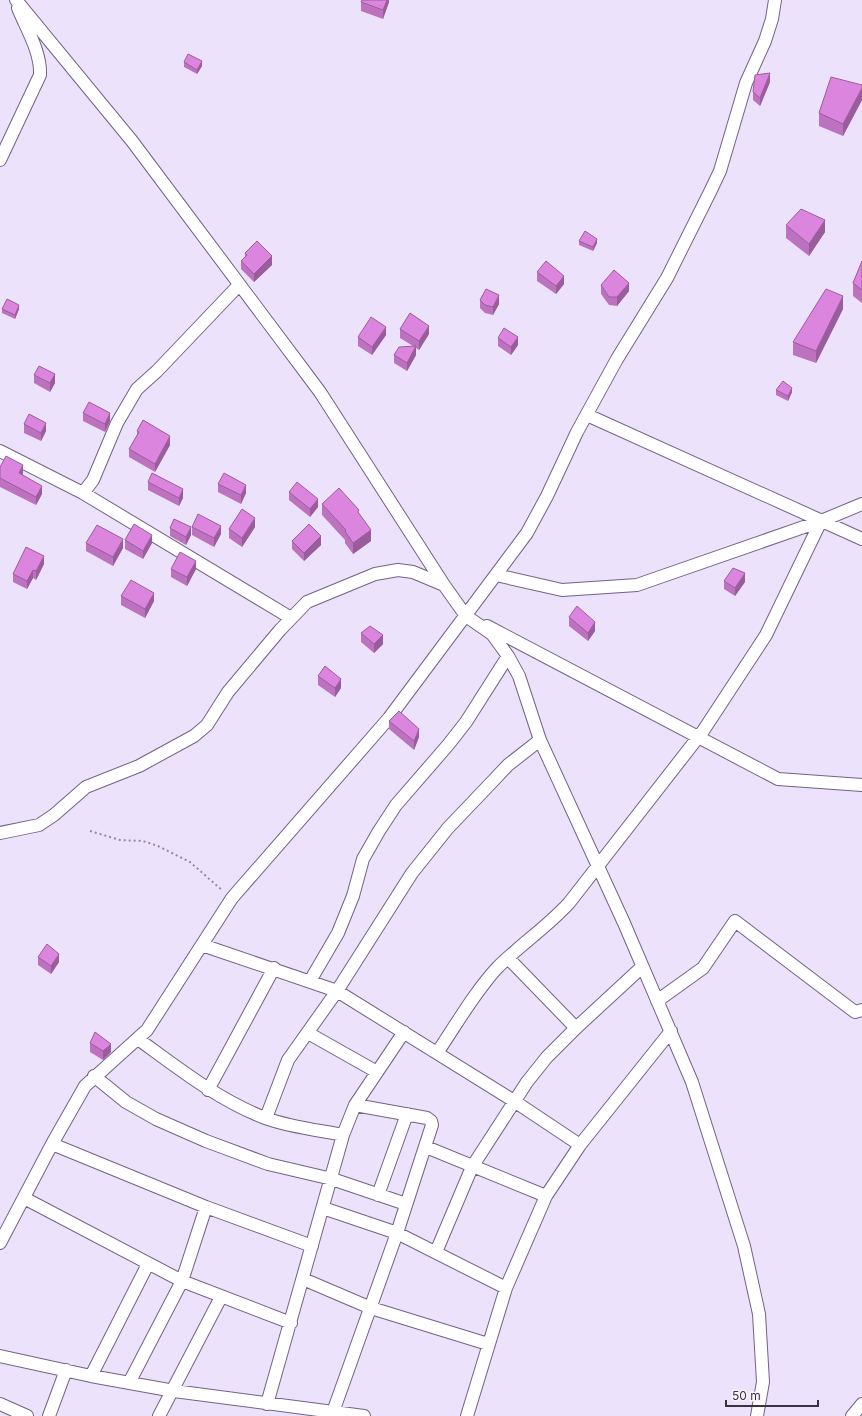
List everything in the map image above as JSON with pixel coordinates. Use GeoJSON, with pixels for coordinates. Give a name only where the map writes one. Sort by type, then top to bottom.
{"type":"FeatureCollection","features":[{"type":"Feature","properties":{"kind":"street"},"geometry":{"type":"LineString","coordinates":[[0,160],[40,75],[41,66],[38,54],[15,0]]}},
{"type":"Feature","properties":{"kind":"street"},"geometry":{"type":"LineString","coordinates":[[15,0],[132,141],[238,285],[320,392],[444,585],[466,616],[492,634],[508,656],[519,676],[540,740],[599,867],[692,1082],[744,1246],[759,1314],[763,1382],[757,1416]]}},
{"type":"Feature","properties":{"kind":"street"},"geometry":{"type":"LineString","coordinates":[[0,1243],[76,1099],[94,1076],[138,1038],[154,1020],[232,898],[389,718],[466,616],[527,533],[539,514],[587,414],[667,278],[720,171],[746,83],[765,41],[772,19],[775,0]]}},
{"type":"Feature","properties":{"kind":"street"},"geometry":{"type":"LineString","coordinates":[[83,493],[93,480],[117,423],[137,389],[157,371],[238,285]]}},
{"type":"Feature","properties":{"kind":"street"},"geometry":{"type":"LineString","coordinates":[[587,414],[862,539]]}},
{"type":"Feature","properties":{"kind":"street"},"geometry":{"type":"LineString","coordinates":[[0,451],[83,493],[290,618]]}},
{"type":"Feature","properties":{"kind":"street"},"geometry":{"type":"LineString","coordinates":[[496,575],[562,590],[637,585],[862,504]]}},
{"type":"Feature","properties":{"kind":"street"},"geometry":{"type":"LineString","coordinates":[[437,1053],[487,980],[508,958],[553,920],[599,867],[699,737],[766,635],[821,520]]}},
{"type":"Feature","properties":{"kind":"street"},"geometry":{"type":"LineString","coordinates":[[0,834],[39,825],[54,815],[71,798],[86,787],[139,766],[194,736],[207,725],[228,692],[290,618],[307,602],[375,574],[398,570],[406,571],[444,585]]}},
{"type":"Feature","properties":{"kind":"street"},"geometry":{"type":"LineString","coordinates":[[466,616],[778,779],[862,785]]}},
{"type":"Feature","properties":{"kind":"street"},"geometry":{"type":"LineString","coordinates":[[310,981],[338,933],[353,896],[363,859],[379,831],[396,805],[466,722],[508,656]]}},
{"type":"Feature","properties":{"kind":"street"},"geometry":{"type":"LineString","coordinates":[[266,1118],[279,1079],[288,1060],[337,991],[412,873],[448,828],[508,765],[540,740]]}},
{"type":"Feature","properties":{"kind":"street"},"geometry":{"type":"LineString","coordinates":[[657,1001],[703,968],[735,921],[855,1012],[862,1010]]}},
{"type":"Feature","properties":{"kind":"street"},"geometry":{"type":"LineString","coordinates":[[202,945],[274,968],[337,991],[514,1101],[580,1145]]}},
{"type":"Feature","properties":{"kind":"street"},"geometry":{"type":"LineString","coordinates":[[508,958],[576,1028]]}},
{"type":"Feature","properties":{"kind":"street"},"geometry":{"type":"LineString","coordinates":[[436,1252],[472,1167],[514,1101],[547,1057],[642,967]]}},
{"type":"Feature","properties":{"kind":"street"},"geometry":{"type":"LineString","coordinates":[[208,1090],[274,968]]}},
{"type":"Feature","properties":{"kind":"street"},"geometry":{"type":"LineString","coordinates":[[466,1416],[506,1288],[546,1196],[580,1145],[671,1031]]}},
{"type":"Feature","properties":{"kind":"street"},"geometry":{"type":"LineString","coordinates":[[267,1404],[332,1179],[343,1135],[355,1105],[404,1032]]}},
{"type":"Feature","properties":{"kind":"street"},"geometry":{"type":"LineString","coordinates":[[308,1033],[376,1072]]}},
{"type":"Feature","properties":{"kind":"street"},"geometry":{"type":"LineString","coordinates":[[138,1038],[208,1090],[266,1118],[343,1135]]}},
{"type":"Feature","properties":{"kind":"street"},"geometry":{"type":"LineString","coordinates":[[94,1076],[126,1102],[156,1119],[206,1141],[268,1164],[332,1179],[406,1204]]}},
{"type":"Feature","properties":{"kind":"street"},"geometry":{"type":"LineString","coordinates":[[333,1412],[371,1308],[431,1130],[431,1121],[427,1118],[355,1105]]}},
{"type":"Feature","properties":{"kind":"street"},"geometry":{"type":"LineString","coordinates":[[378,1195],[407,1114]]}},
{"type":"Feature","properties":{"kind":"street"},"geometry":{"type":"LineString","coordinates":[[52,1144],[206,1207],[312,1246]]}},
{"type":"Feature","properties":{"kind":"street"},"geometry":{"type":"LineString","coordinates":[[426,1147],[546,1196]]}},
{"type":"Feature","properties":{"kind":"street"},"geometry":{"type":"LineString","coordinates":[[24,1198],[182,1281],[291,1323]]}},
{"type":"Feature","properties":{"kind":"street"},"geometry":{"type":"LineString","coordinates":[[129,1383],[182,1281],[206,1207]]}},
{"type":"Feature","properties":{"kind":"street"},"geometry":{"type":"LineString","coordinates":[[323,1208],[397,1233],[506,1288]]}},
{"type":"Feature","properties":{"kind":"street"},"geometry":{"type":"LineString","coordinates":[[91,1376],[148,1264]]}},
{"type":"Feature","properties":{"kind":"street"},"geometry":{"type":"LineString","coordinates":[[303,1279],[371,1308],[488,1344]]}},
{"type":"Feature","properties":{"kind":"street"},"geometry":{"type":"LineString","coordinates":[[159,1416],[174,1391],[221,1297]]}},
{"type":"Feature","properties":{"kind":"street"},"geometry":{"type":"LineString","coordinates":[[0,1356],[91,1376],[174,1391],[364,1416]]}},
{"type":"Feature","properties":{"kind":"street"},"geometry":{"type":"LineString","coordinates":[[49,1416],[66,1370]]}},
{"type":"Feature","properties":{"kind":"street"},"geometry":{"type":"LineString","coordinates":[[0,1404],[27,1416]]}},
{"type":"Feature","properties":{"kind":"street"},"geometry":{"type":"LineString","coordinates":[[852,1416],[862,1404]]}},
{"type":"Feature","properties":{"kind":"path"},"geometry":{"type":"LineString","coordinates":[[90,831],[120,840],[142,842],[158,846],[190,862],[232,898]]}},
{"type":"Feature","properties":{"kind":"building"},"geometry":{"type":"Polygon","coordinates":[[[362,0],[387,0],[383,10],[361,2],[362,0]]]}},
{"type":"Feature","properties":{"kind":"building"},"geometry":{"type":"Polygon","coordinates":[[[188,54],[202,61],[197,70],[184,62],[188,54]]]}},
{"type":"Feature","properties":{"kind":"building"},"geometry":{"type":"Polygon","coordinates":[[[770,73],[760,98],[753,92],[755,75],[770,73]]]}},
{"type":"Feature","properties":{"kind":"building"},"geometry":{"type":"Polygon","coordinates":[[[831,77],[862,85],[862,88],[843,124],[819,113],[831,77]]]}},
{"type":"Feature","properties":{"kind":"building"},"geometry":{"type":"Polygon","coordinates":[[[801,209],[825,220],[809,244],[786,225],[801,209]]]}},
{"type":"Feature","properties":{"kind":"building"},"geometry":{"type":"Polygon","coordinates":[[[585,231],[597,239],[593,247],[579,241],[585,231]]]}},
{"type":"Feature","properties":{"kind":"building"},"geometry":{"type":"Polygon","coordinates":[[[257,241],[272,256],[254,274],[241,261],[247,255],[245,253],[257,241]]]}},
{"type":"Feature","properties":{"kind":"building"},"geometry":{"type":"Polygon","coordinates":[[[546,261],[564,276],[556,286],[537,272],[546,261]]]}},
{"type":"Feature","properties":{"kind":"building"},"geometry":{"type":"Polygon","coordinates":[[[862,261],[862,290],[853,283],[862,261]]]}},
{"type":"Feature","properties":{"kind":"building"},"geometry":{"type":"Polygon","coordinates":[[[614,270],[629,283],[617,297],[609,297],[601,285],[614,270]]]}},
{"type":"Feature","properties":{"kind":"building"},"geometry":{"type":"Polygon","coordinates":[[[486,289],[499,295],[493,307],[485,305],[480,300],[486,289]]]}},
{"type":"Feature","properties":{"kind":"building"},"geometry":{"type":"Polygon","coordinates":[[[826,289],[843,296],[816,351],[793,342],[826,289]]]}},
{"type":"Feature","properties":{"kind":"building"},"geometry":{"type":"Polygon","coordinates":[[[7,299],[19,305],[15,315],[2,309],[7,299]]]}},
{"type":"Feature","properties":{"kind":"building"},"geometry":{"type":"Polygon","coordinates":[[[410,313],[429,326],[419,341],[400,329],[410,313]]]}},
{"type":"Feature","properties":{"kind":"building"},"geometry":{"type":"Polygon","coordinates":[[[371,317],[386,327],[372,347],[358,337],[371,317]]]}},
{"type":"Feature","properties":{"kind":"building"},"geometry":{"type":"Polygon","coordinates":[[[504,328],[518,337],[511,347],[498,338],[504,328]]]}},
{"type":"Feature","properties":{"kind":"building"},"geometry":{"type":"Polygon","coordinates":[[[416,346],[407,363],[394,355],[399,347],[416,346]]]}},
{"type":"Feature","properties":{"kind":"building"},"geometry":{"type":"Polygon","coordinates":[[[39,366],[55,374],[50,383],[34,375],[39,366]]]}},
{"type":"Feature","properties":{"kind":"building"},"geometry":{"type":"Polygon","coordinates":[[[783,381],[792,388],[788,396],[776,390],[783,381]]]}},
{"type":"Feature","properties":{"kind":"building"},"geometry":{"type":"Polygon","coordinates":[[[89,402],[110,413],[105,424],[83,413],[89,402]]]}},
{"type":"Feature","properties":{"kind":"building"},"geometry":{"type":"Polygon","coordinates":[[[29,414],[46,423],[41,433],[24,424],[29,414]]]}},
{"type":"Feature","properties":{"kind":"building"},"geometry":{"type":"Polygon","coordinates":[[[143,420],[170,436],[155,464],[129,449],[139,432],[137,431],[143,420]]]}},
{"type":"Feature","properties":{"kind":"building"},"geometry":{"type":"Polygon","coordinates":[[[6,456],[23,465],[19,473],[42,486],[36,497],[0,478],[0,467],[6,456]]]}},
{"type":"Feature","properties":{"kind":"building"},"geometry":{"type":"Polygon","coordinates":[[[152,473],[183,489],[179,498],[148,482],[152,473]]]}},
{"type":"Feature","properties":{"kind":"building"},"geometry":{"type":"Polygon","coordinates":[[[224,473],[246,485],[241,495],[218,484],[224,473]]]}},
{"type":"Feature","properties":{"kind":"building"},"geometry":{"type":"Polygon","coordinates":[[[297,482],[318,499],[310,509],[289,492],[297,482]]]}},
{"type":"Feature","properties":{"kind":"building"},"geometry":{"type":"Polygon","coordinates":[[[339,488],[359,510],[358,512],[371,530],[353,543],[345,531],[346,530],[322,504],[339,488]]]}},
{"type":"Feature","properties":{"kind":"building"},"geometry":{"type":"Polygon","coordinates":[[[242,509],[255,518],[242,538],[229,529],[242,509]]]}},
{"type":"Feature","properties":{"kind":"building"},"geometry":{"type":"Polygon","coordinates":[[[198,514],[221,526],[214,538],[192,527],[198,514]]]}},
{"type":"Feature","properties":{"kind":"building"},"geometry":{"type":"Polygon","coordinates":[[[174,519],[191,527],[186,537],[170,528],[174,519]]]}},
{"type":"Feature","properties":{"kind":"building"},"geometry":{"type":"Polygon","coordinates":[[[134,524],[152,535],[143,551],[125,540],[134,524]]]}},
{"type":"Feature","properties":{"kind":"building"},"geometry":{"type":"Polygon","coordinates":[[[309,524],[321,536],[304,553],[292,541],[309,524]]]}},
{"type":"Feature","properties":{"kind":"building"},"geometry":{"type":"Polygon","coordinates":[[[97,525],[123,539],[113,557],[86,543],[97,525]]]}},
{"type":"Feature","properties":{"kind":"building"},"geometry":{"type":"Polygon","coordinates":[[[26,547],[44,556],[36,571],[33,570],[27,581],[13,574],[26,547]]]}},
{"type":"Feature","properties":{"kind":"building"},"geometry":{"type":"Polygon","coordinates":[[[180,552],[196,561],[187,577],[171,569],[180,552]]]}},
{"type":"Feature","properties":{"kind":"building"},"geometry":{"type":"Polygon","coordinates":[[[733,568],[745,573],[735,588],[724,581],[733,568]]]}},
{"type":"Feature","properties":{"kind":"building"},"geometry":{"type":"Polygon","coordinates":[[[131,580],[154,593],[145,609],[121,596],[131,580]]]}},
{"type":"Feature","properties":{"kind":"building"},"geometry":{"type":"Polygon","coordinates":[[[577,606],[595,622],[588,633],[569,617],[577,606]]]}},
{"type":"Feature","properties":{"kind":"building"},"geometry":{"type":"Polygon","coordinates":[[[370,626],[383,635],[374,644],[361,633],[370,626]]]}},
{"type":"Feature","properties":{"kind":"building"},"geometry":{"type":"Polygon","coordinates":[[[325,666],[341,679],[335,688],[318,676],[325,666]]]}},
{"type":"Feature","properties":{"kind":"building"},"geometry":{"type":"Polygon","coordinates":[[[399,711],[419,729],[414,741],[389,721],[399,711]]]}},
{"type":"Feature","properties":{"kind":"building"},"geometry":{"type":"Polygon","coordinates":[[[47,944],[59,954],[51,966],[38,957],[47,944]]]}},
{"type":"Feature","properties":{"kind":"building"},"geometry":{"type":"Polygon","coordinates":[[[95,1032],[111,1044],[103,1051],[90,1043],[95,1032]]]}}]}
